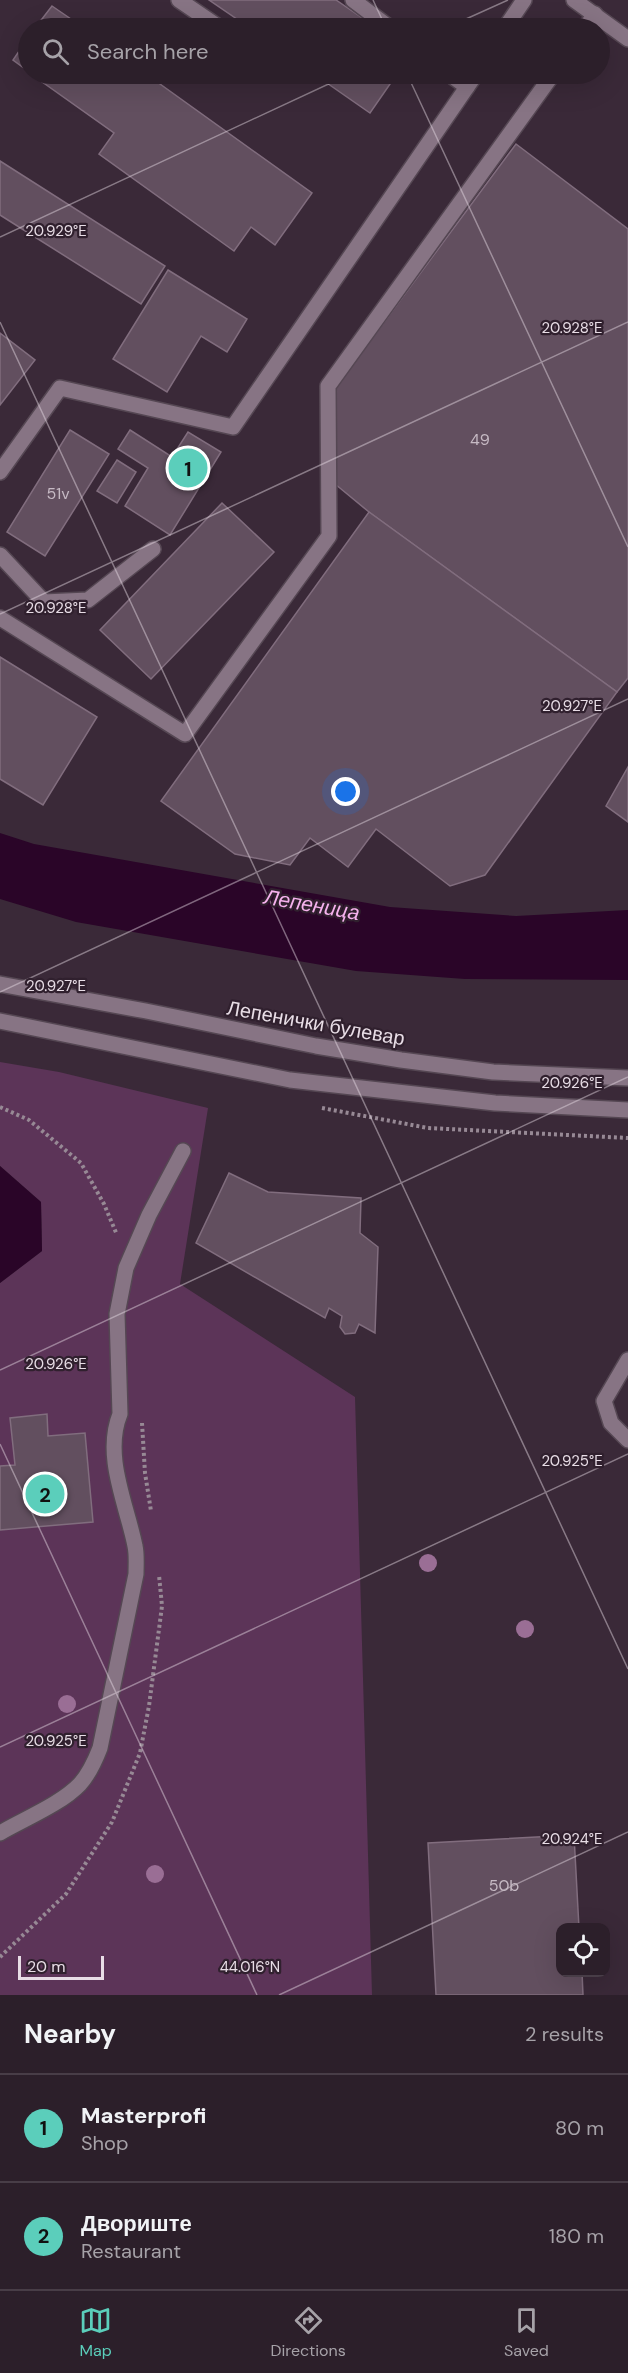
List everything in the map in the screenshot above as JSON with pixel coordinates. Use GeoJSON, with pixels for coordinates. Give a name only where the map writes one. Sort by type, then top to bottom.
{"type":"FeatureCollection","features":[{"type":"Feature","properties":{"kind":"main road"},"geometry":{"type":"LineString","coordinates":[[179,0],[205,18]]}},
{"type":"Feature","properties":{"kind":"main road"},"geometry":{"type":"LineString","coordinates":[[353,0],[377,18]]}},
{"type":"Feature","properties":{"kind":"main road"},"geometry":{"type":"LineString","coordinates":[[512,18],[524,0]]}},
{"type":"Feature","properties":{"kind":"main road"},"geometry":{"type":"LineString","coordinates":[[574,0],[600,18]]}},
{"type":"Feature","properties":{"kind":"main road"},"geometry":{"type":"LineString","coordinates":[[592,18],[595,14]]}},
{"type":"Feature","properties":{"kind":"main road"},"geometry":{"type":"LineString","coordinates":[[610,25],[628,39]]}},
{"type":"Feature","properties":{"kind":"main road"},"geometry":{"type":"LineString","coordinates":[[462,84],[466,87]]}},
{"type":"Feature","properties":{"kind":"main road"},"geometry":{"type":"LineString","coordinates":[[0,472],[60,388],[233,427],[468,84]]}},
{"type":"Feature","properties":{"kind":"main road"},"geometry":{"type":"LineString","coordinates":[[0,618],[185,734],[329,536],[328,386],[545,84]]}},
{"type":"Feature","properties":{"kind":"main road"},"geometry":{"type":"LineString","coordinates":[[0,555],[45,602],[88,600],[153,549]]}},
{"type":"Feature","properties":{"kind":"main road","name":"Лепенички булевар"},"geometry":{"type":"LineString","coordinates":[[0,984],[369,1055],[493,1072],[628,1078]]}},
{"type":"Feature","properties":{"kind":"main road"},"geometry":{"type":"LineString","coordinates":[[0,1021],[290,1080],[495,1103],[628,1110]]}},
{"type":"Feature","properties":{"kind":"main road"},"geometry":{"type":"LineString","coordinates":[[0,1833],[60,1799],[79,1785],[94,1764],[100,1748],[136,1574],[136,1549],[115,1465],[115,1428],[120,1414],[117,1314],[126,1268],[149,1215],[183,1150]]}},
{"type":"Feature","properties":{"kind":"main road"},"geometry":{"type":"LineString","coordinates":[[628,1360],[604,1401],[611,1423],[628,1440]]}},
{"type":"Feature","properties":{"kind":"shaded area"},"geometry":{"type":"Polygon","coordinates":[[[0,1062],[59,1072],[208,1108],[180,1284],[355,1397],[372,1995],[0,1995],[0,1283],[42,1251],[41,1202],[0,1166],[0,1062]]]}},
{"type":"Feature","properties":{"kind":"water","name":"Лепеница"},"geometry":{"type":"Polygon","coordinates":[[[0,833],[34,844],[390,907],[516,916],[628,910],[628,980],[465,979],[356,971],[76,922],[0,899],[0,833]]]}},
{"type":"Feature","properties":{"kind":"water"},"geometry":{"type":"Polygon","coordinates":[[[0,1166],[41,1202],[42,1251],[0,1283],[0,1166]]]}},
{"type":"Feature","properties":{"kind":"building"},"geometry":{"type":"Polygon","coordinates":[[[209,0],[336,0],[362,18],[235,18],[209,0]]]}},
{"type":"Feature","properties":{"kind":"building"},"geometry":{"type":"Polygon","coordinates":[[[52,6],[69,18],[43,18],[52,6]]]}},
{"type":"Feature","properties":{"kind":"building"},"geometry":{"type":"Polygon","coordinates":[[[18,53],[18,64],[13,60],[18,53]]]}},
{"type":"Feature","properties":{"kind":"building"},"geometry":{"type":"Polygon","coordinates":[[[45,84],[160,84],[312,193],[275,245],[251,227],[234,251],[99,154],[114,133],[45,84]]]}},
{"type":"Feature","properties":{"kind":"building"},"geometry":{"type":"Polygon","coordinates":[[[328,84],[390,84],[370,113],[328,84]]]}},
{"type":"Feature","properties":{"kind":"building"},"geometry":{"type":"Polygon","coordinates":[[[516,144],[628,229],[628,678],[617,692],[369,512],[335,484],[330,395],[516,144]]]}},
{"type":"Feature","properties":{"kind":"building"},"geometry":{"type":"Polygon","coordinates":[[[0,161],[165,266],[141,304],[0,215],[0,161]]]}},
{"type":"Feature","properties":{"kind":"building"},"geometry":{"type":"Polygon","coordinates":[[[168,270],[247,319],[227,352],[201,336],[167,392],[113,359],[168,270]]]}},
{"type":"Feature","properties":{"kind":"building"},"geometry":{"type":"Polygon","coordinates":[[[0,333],[35,360],[0,405],[0,333]]]}},
{"type":"Feature","properties":{"kind":"building"},"geometry":{"type":"Polygon","coordinates":[[[70,430],[109,454],[45,556],[7,532],[70,430]]]}},
{"type":"Feature","properties":{"kind":"building"},"geometry":{"type":"Polygon","coordinates":[[[130,430],[172,457],[188,432],[221,452],[170,535],[125,506],[148,468],[118,449],[130,430]]]}},
{"type":"Feature","properties":{"kind":"building"},"geometry":{"type":"Polygon","coordinates":[[[117,460],[136,472],[117,503],[97,491],[117,460]]]}},
{"type":"Feature","properties":{"kind":"building"},"geometry":{"type":"Polygon","coordinates":[[[222,503],[274,552],[151,679],[100,630],[222,503]]]}},
{"type":"Feature","properties":{"kind":"building"},"geometry":{"type":"Polygon","coordinates":[[[369,512],[617,692],[485,875],[450,886],[376,829],[348,867],[310,838],[290,865],[235,854],[161,801],[369,512]]]}},
{"type":"Feature","properties":{"kind":"building"},"geometry":{"type":"Polygon","coordinates":[[[0,657],[97,717],[43,805],[0,779],[0,657]]]}},
{"type":"Feature","properties":{"kind":"building"},"geometry":{"type":"Polygon","coordinates":[[[628,767],[628,822],[606,806],[628,767]]]}},
{"type":"Feature","properties":{"kind":"building"},"geometry":{"type":"Polygon","coordinates":[[[229,1173],[268,1192],[361,1198],[360,1233],[378,1247],[375,1333],[359,1324],[355,1333],[345,1334],[340,1327],[342,1316],[329,1308],[325,1318],[196,1243],[229,1173]]]}},
{"type":"Feature","properties":{"kind":"building"},"geometry":{"type":"Polygon","coordinates":[[[47,1414],[48,1436],[85,1433],[93,1522],[0,1530],[0,1466],[15,1465],[10,1418],[47,1414]]]}},
{"type":"Feature","properties":{"kind":"building"},"geometry":{"type":"Polygon","coordinates":[[[574,1835],[579,1923],[556,1923],[556,1977],[582,1977],[583,1995],[436,1995],[428,1843],[574,1835]]]}},
{"type":"Feature","properties":{"kind":"place","name":"Masterprofi"},"geometry":{"type":"Point","coordinates":[188,468]}},
{"type":"Feature","properties":{"kind":"place","name":"Двориште"},"geometry":{"type":"Point","coordinates":[45,1494]}}]}
